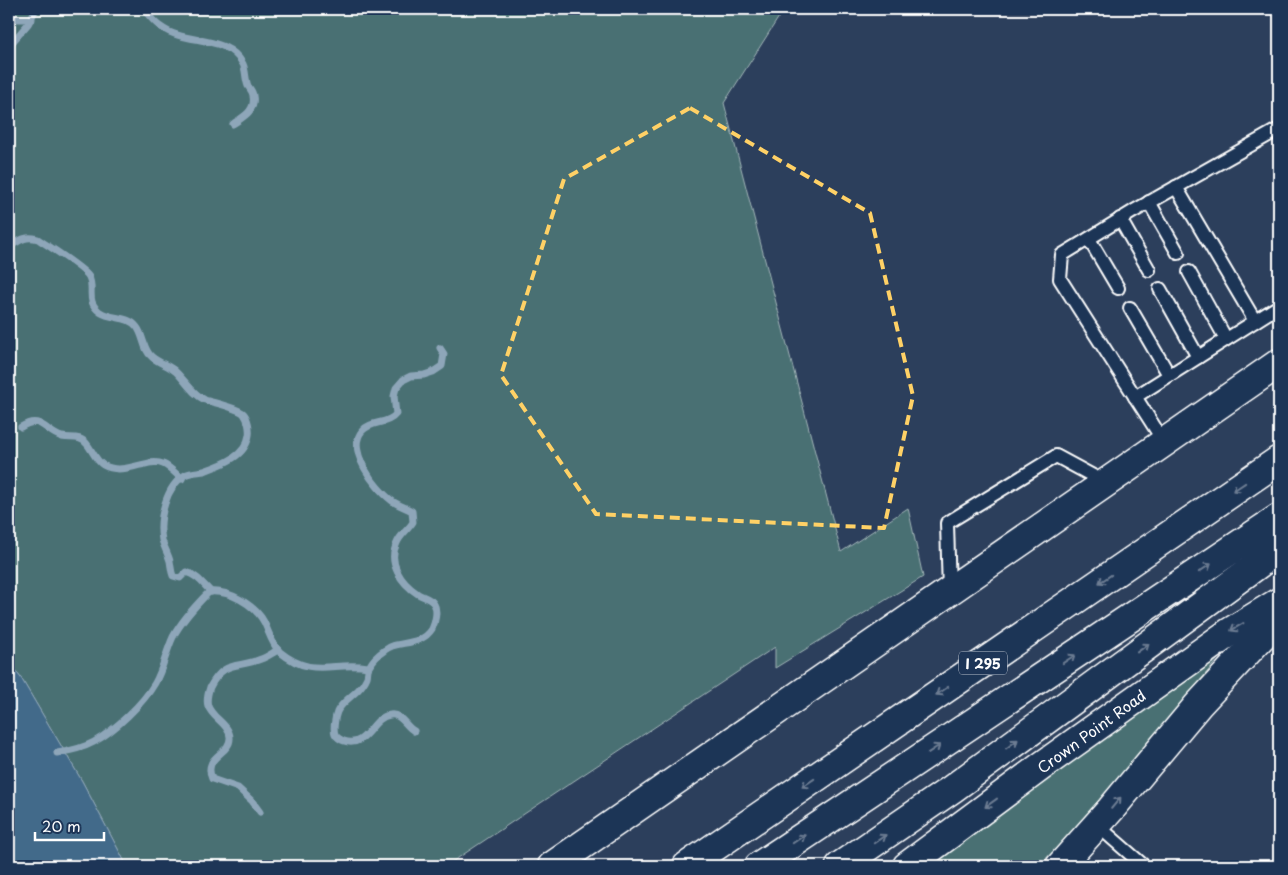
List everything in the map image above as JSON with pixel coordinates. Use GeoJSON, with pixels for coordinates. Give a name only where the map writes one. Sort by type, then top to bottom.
{"type":"FeatureCollection","features":[{"type":"Feature","properties":{"kind":"main road"},"geometry":{"type":"LineString","coordinates":[[552,866],[1279,363]]}},
{"type":"Feature","properties":{"kind":"main road","name":"I 295"},"geometry":{"type":"LineString","coordinates":[[687,866],[1279,460]]}},
{"type":"Feature","properties":{"kind":"main road","name":"I 295"},"geometry":{"type":"LineString","coordinates":[[759,866],[1279,518]]}},
{"type":"Feature","properties":{"kind":"main road"},"geometry":{"type":"LineString","coordinates":[[840,866],[952,789],[1279,549]]}},
{"type":"Feature","properties":{"kind":"main road","name":"Crown Point Road"},"geometry":{"type":"LineString","coordinates":[[907,866],[1043,765],[1230,632],[1279,602]]}},
{"type":"Feature","properties":{"kind":"main road"},"geometry":{"type":"LineString","coordinates":[[1060,866],[1198,705],[1279,618]]}},
{"type":"Feature","properties":{"kind":"lane"},"geometry":{"type":"LineString","coordinates":[[1164,442],[1060,279],[1062,255],[1149,202],[1279,129]]}},
{"type":"Feature","properties":{"kind":"lane"},"geometry":{"type":"LineString","coordinates":[[1176,187],[1255,321]]}},
{"type":"Feature","properties":{"kind":"lane"},"geometry":{"type":"LineString","coordinates":[[1149,202],[1178,253]]}},
{"type":"Feature","properties":{"kind":"lane"},"geometry":{"type":"LineString","coordinates":[[1120,219],[1149,270]]}},
{"type":"Feature","properties":{"kind":"lane"},"geometry":{"type":"LineString","coordinates":[[1089,239],[1118,288]]}},
{"type":"Feature","properties":{"kind":"lane"},"geometry":{"type":"LineString","coordinates":[[1189,272],[1226,339]]}},
{"type":"Feature","properties":{"kind":"lane"},"geometry":{"type":"LineString","coordinates":[[1160,289],[1198,357]]}},
{"type":"Feature","properties":{"kind":"lane"},"geometry":{"type":"LineString","coordinates":[[1135,397],[1279,306]]}},
{"type":"Feature","properties":{"kind":"lane"},"geometry":{"type":"LineString","coordinates":[[1130,308],[1169,375]]}},
{"type":"Feature","properties":{"kind":"lane"},"geometry":{"type":"LineString","coordinates":[[949,592],[947,523],[1056,456],[1106,483]]}},
{"type":"Feature","properties":{"kind":"lane"},"geometry":{"type":"LineString","coordinates":[[1097,825],[1144,866]]}},
{"type":"Feature","properties":{"kind":"highlighted area"},"geometry":{"type":"Polygon","coordinates":[[[690,108],[870,213],[913,396],[884,528],[596,514],[501,375],[564,179],[690,108]]]}},
{"type":"Feature","properties":{"kind":"green space"},"geometry":{"type":"Polygon","coordinates":[[[9,9],[784,9],[724,103],[841,552],[908,508],[923,577],[775,668],[775,647],[446,866],[127,866],[82,781],[21,678],[9,663],[9,9]]]}},
{"type":"Feature","properties":{"kind":"green space"},"geometry":{"type":"Polygon","coordinates":[[[1222,654],[1071,837],[1037,866],[933,866],[950,849],[1222,654]]]}},
{"type":"Feature","properties":{"kind":"water"},"geometry":{"type":"Polygon","coordinates":[[[9,663],[21,678],[82,781],[127,866],[9,866],[9,663]]]}},
{"type":"Feature","properties":{"kind":"waterway"},"geometry":{"type":"LineString","coordinates":[[9,46],[28,24],[36,9]]}},
{"type":"Feature","properties":{"kind":"waterway"},"geometry":{"type":"LineString","coordinates":[[142,9],[158,25],[171,33],[216,44],[227,48],[236,55],[244,66],[247,83],[252,93],[253,106],[245,116],[233,124]]}},
{"type":"Feature","properties":{"kind":"waterway"},"geometry":{"type":"LineString","coordinates":[[9,19],[32,19]]}},
{"type":"Feature","properties":{"kind":"waterway"},"geometry":{"type":"LineString","coordinates":[[9,247],[26,238],[38,239],[73,263],[89,277],[95,308],[110,316],[133,323],[137,327],[149,354],[175,371],[192,391],[200,397],[244,414],[249,433],[247,443],[243,449],[225,463],[204,471],[187,474],[178,480],[168,495],[161,523],[162,540],[170,561],[173,576],[180,578],[186,572],[190,573],[200,580],[211,592]]}},
{"type":"Feature","properties":{"kind":"waterway"},"geometry":{"type":"LineString","coordinates":[[414,731],[400,718],[390,715],[378,721],[364,737],[352,742],[344,741],[337,737],[334,726],[336,714],[363,684],[372,662],[390,647],[415,641],[427,635],[432,629],[436,616],[433,602],[418,594],[406,584],[397,572],[395,565],[394,550],[400,537],[413,522],[412,511],[393,502],[377,487],[364,468],[360,458],[358,439],[362,431],[370,425],[389,420],[396,414],[394,396],[396,388],[403,380],[411,376],[433,372],[442,366],[444,354],[440,348]]}},
{"type":"Feature","properties":{"kind":"waterway"},"geometry":{"type":"LineString","coordinates":[[21,427],[33,422],[43,425],[56,435],[81,439],[103,465],[111,468],[119,469],[157,463],[168,467],[182,479]]}},
{"type":"Feature","properties":{"kind":"waterway"},"geometry":{"type":"LineString","coordinates":[[57,753],[76,749],[94,742],[111,731],[136,708],[155,683],[173,637],[190,613],[209,592],[225,593],[233,596],[254,609],[260,615],[277,649],[292,660],[313,667],[368,667]]}},
{"type":"Feature","properties":{"kind":"waterway"},"geometry":{"type":"LineString","coordinates":[[260,812],[252,801],[238,788],[212,779],[211,765],[226,748],[230,737],[227,728],[210,710],[207,699],[210,687],[226,668],[253,662],[278,650]]}}]}
